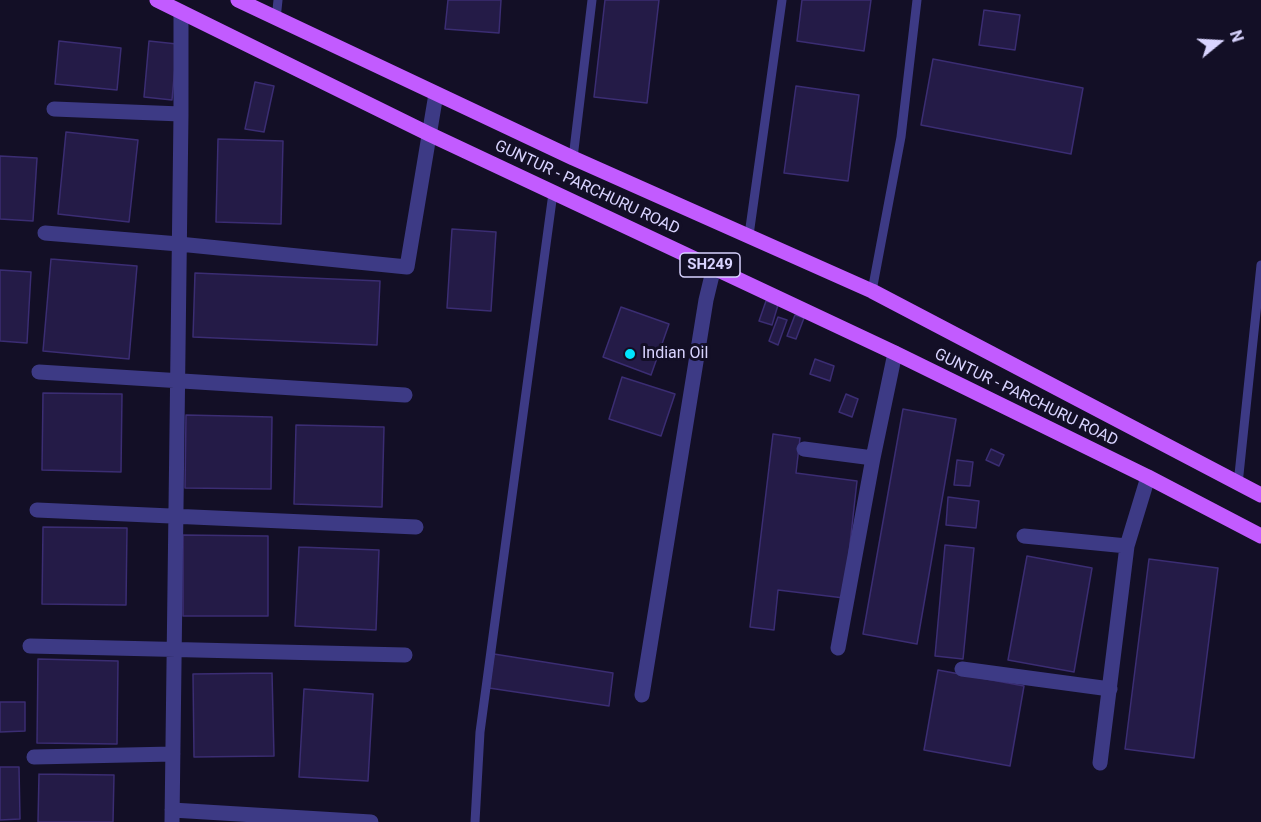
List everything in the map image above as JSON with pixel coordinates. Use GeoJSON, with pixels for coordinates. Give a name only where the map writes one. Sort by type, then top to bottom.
{"type":"FeatureCollection","features":[{"type":"Feature","properties":{"kind":"main road","name":"GUNTUR - PARCHURU ROAD"},"geometry":{"type":"LineString","coordinates":[[157,0],[429,134],[895,353],[1148,477],[1261,536]]}},
{"type":"Feature","properties":{"kind":"main road","name":"GUNTUR - PARCHURU ROAD"},"geometry":{"type":"LineString","coordinates":[[238,0],[573,158],[872,291],[1261,495]]}},
{"type":"Feature","properties":{"kind":"street"},"geometry":{"type":"LineString","coordinates":[[181,12],[172,816],[371,822]]}},
{"type":"Feature","properties":{"kind":"street"},"geometry":{"type":"LineString","coordinates":[[45,233],[179,243],[407,267],[436,94]]}},
{"type":"Feature","properties":{"kind":"street"},"geometry":{"type":"LineString","coordinates":[[54,109],[181,114]]}},
{"type":"Feature","properties":{"kind":"street"},"geometry":{"type":"LineString","coordinates":[[642,695],[706,300],[714,267]]}},
{"type":"Feature","properties":{"kind":"street"},"geometry":{"type":"LineString","coordinates":[[838,648],[895,353]]}},
{"type":"Feature","properties":{"kind":"street"},"geometry":{"type":"LineString","coordinates":[[39,372],[405,395]]}},
{"type":"Feature","properties":{"kind":"street"},"geometry":{"type":"LineString","coordinates":[[804,449],[873,458]]}},
{"type":"Feature","properties":{"kind":"street"},"geometry":{"type":"LineString","coordinates":[[1100,763],[1127,546],[1148,477]]}},
{"type":"Feature","properties":{"kind":"street"},"geometry":{"type":"LineString","coordinates":[[38,510],[416,527]]}},
{"type":"Feature","properties":{"kind":"street"},"geometry":{"type":"LineString","coordinates":[[1024,536],[1127,546]]}},
{"type":"Feature","properties":{"kind":"street"},"geometry":{"type":"LineString","coordinates":[[30,646],[405,655]]}},
{"type":"Feature","properties":{"kind":"street"},"geometry":{"type":"LineString","coordinates":[[962,669],[1110,689]]}},
{"type":"Feature","properties":{"kind":"street"},"geometry":{"type":"LineString","coordinates":[[34,758],[172,754]]}},
{"type":"Feature","properties":{"kind":"lane"},"geometry":{"type":"LineString","coordinates":[[276,19],[278,0]]}},
{"type":"Feature","properties":{"kind":"lane"},"geometry":{"type":"LineString","coordinates":[[573,158],[592,0]]}},
{"type":"Feature","properties":{"kind":"lane"},"geometry":{"type":"LineString","coordinates":[[749,235],[782,0]]}},
{"type":"Feature","properties":{"kind":"lane"},"geometry":{"type":"LineString","coordinates":[[872,291],[901,137],[917,0]]}},
{"type":"Feature","properties":{"kind":"lane"},"geometry":{"type":"LineString","coordinates":[[475,822],[480,732],[553,193]]}},
{"type":"Feature","properties":{"kind":"lane"},"geometry":{"type":"LineString","coordinates":[[1238,484],[1261,265]]}},
{"type":"Feature","properties":{"kind":"building"},"geometry":{"type":"Polygon","coordinates":[[[448,0],[501,0],[499,33],[445,29],[448,0]]]}},
{"type":"Feature","properties":{"kind":"building"},"geometry":{"type":"Polygon","coordinates":[[[605,0],[659,0],[647,103],[594,97],[605,0]]]}},
{"type":"Feature","properties":{"kind":"building"},"geometry":{"type":"Polygon","coordinates":[[[802,0],[871,0],[864,51],[797,41],[802,0]]]}},
{"type":"Feature","properties":{"kind":"building"},"geometry":{"type":"Polygon","coordinates":[[[984,10],[1020,15],[1015,50],[979,45],[984,10]]]}},
{"type":"Feature","properties":{"kind":"building"},"geometry":{"type":"Polygon","coordinates":[[[59,41],[121,48],[117,90],[55,84],[59,41]]]}},
{"type":"Feature","properties":{"kind":"building"},"geometry":{"type":"Polygon","coordinates":[[[149,41],[177,44],[172,100],[144,97],[149,41]]]}},
{"type":"Feature","properties":{"kind":"building"},"geometry":{"type":"Polygon","coordinates":[[[933,59],[1083,88],[1071,154],[921,125],[933,59]]]}},
{"type":"Feature","properties":{"kind":"building"},"geometry":{"type":"Polygon","coordinates":[[[255,82],[274,86],[264,132],[245,129],[255,82]]]}},
{"type":"Feature","properties":{"kind":"building"},"geometry":{"type":"Polygon","coordinates":[[[796,86],[859,95],[848,181],[784,173],[796,86]]]}},
{"type":"Feature","properties":{"kind":"building"},"geometry":{"type":"Polygon","coordinates":[[[66,132],[138,140],[129,222],[58,214],[66,132]]]}},
{"type":"Feature","properties":{"kind":"building"},"geometry":{"type":"Polygon","coordinates":[[[218,139],[283,141],[281,224],[216,222],[218,139]]]}},
{"type":"Feature","properties":{"kind":"building"},"geometry":{"type":"Polygon","coordinates":[[[0,156],[37,158],[33,221],[0,219],[0,156]]]}},
{"type":"Feature","properties":{"kind":"building"},"geometry":{"type":"Polygon","coordinates":[[[452,229],[496,232],[491,311],[447,308],[452,229]]]}},
{"type":"Feature","properties":{"kind":"building"},"geometry":{"type":"Polygon","coordinates":[[[51,259],[137,266],[129,359],[43,351],[51,259]]]}},
{"type":"Feature","properties":{"kind":"building"},"geometry":{"type":"Polygon","coordinates":[[[0,270],[31,272],[27,343],[0,341],[0,270]]]}},
{"type":"Feature","properties":{"kind":"building"},"geometry":{"type":"Polygon","coordinates":[[[195,273],[380,281],[377,345],[193,337],[195,273]]]}},
{"type":"Feature","properties":{"kind":"building"},"geometry":{"type":"Polygon","coordinates":[[[766,301],[778,305],[772,325],[759,321],[766,301]]]}},
{"type":"Feature","properties":{"kind":"building"},"geometry":{"type":"Polygon","coordinates":[[[621,307],[669,324],[651,375],[603,357],[621,307]]]}},
{"type":"Feature","properties":{"kind":"building"},"geometry":{"type":"Polygon","coordinates":[[[795,315],[804,318],[796,339],[787,336],[795,315]]]}},
{"type":"Feature","properties":{"kind":"building"},"geometry":{"type":"Polygon","coordinates":[[[778,317],[787,320],[778,345],[769,341],[778,317]]]}},
{"type":"Feature","properties":{"kind":"building"},"geometry":{"type":"Polygon","coordinates":[[[815,359],[834,366],[830,381],[810,374],[815,359]]]}},
{"type":"Feature","properties":{"kind":"building"},"geometry":{"type":"Polygon","coordinates":[[[622,377],[675,394],[661,436],[609,419],[622,377]]]}},
{"type":"Feature","properties":{"kind":"building"},"geometry":{"type":"Polygon","coordinates":[[[43,393],[122,394],[121,472],[42,470],[43,393]]]}},
{"type":"Feature","properties":{"kind":"building"},"geometry":{"type":"Polygon","coordinates":[[[846,394],[858,399],[852,417],[839,412],[846,394]]]}},
{"type":"Feature","properties":{"kind":"building"},"geometry":{"type":"Polygon","coordinates":[[[903,409],[956,419],[917,644],[863,634],[903,409]]]}},
{"type":"Feature","properties":{"kind":"building"},"geometry":{"type":"Polygon","coordinates":[[[186,415],[272,417],[271,489],[185,488],[186,415]]]}},
{"type":"Feature","properties":{"kind":"building"},"geometry":{"type":"Polygon","coordinates":[[[296,425],[384,427],[382,507],[294,504],[296,425]]]}},
{"type":"Feature","properties":{"kind":"building"},"geometry":{"type":"Polygon","coordinates":[[[773,434],[800,438],[796,473],[857,481],[844,598],[778,590],[774,630],[750,627],[773,434]]]}},
{"type":"Feature","properties":{"kind":"building"},"geometry":{"type":"Polygon","coordinates":[[[991,449],[1004,455],[999,466],[986,460],[991,449]]]}},
{"type":"Feature","properties":{"kind":"building"},"geometry":{"type":"Polygon","coordinates":[[[957,460],[973,462],[970,486],[954,485],[957,460]]]}},
{"type":"Feature","properties":{"kind":"building"},"geometry":{"type":"Polygon","coordinates":[[[948,497],[979,501],[976,528],[946,525],[948,497]]]}},
{"type":"Feature","properties":{"kind":"building"},"geometry":{"type":"Polygon","coordinates":[[[43,527],[127,528],[126,605],[42,604],[43,527]]]}},
{"type":"Feature","properties":{"kind":"building"},"geometry":{"type":"Polygon","coordinates":[[[183,535],[268,536],[268,616],[183,616],[183,535]]]}},
{"type":"Feature","properties":{"kind":"building"},"geometry":{"type":"Polygon","coordinates":[[[945,545],[974,548],[963,659],[935,656],[945,545]]]}},
{"type":"Feature","properties":{"kind":"building"},"geometry":{"type":"Polygon","coordinates":[[[299,547],[379,550],[376,630],[295,626],[299,547]]]}},
{"type":"Feature","properties":{"kind":"building"},"geometry":{"type":"Polygon","coordinates":[[[1027,556],[1092,568],[1074,672],[1008,660],[1027,556]]]}},
{"type":"Feature","properties":{"kind":"building"},"geometry":{"type":"Polygon","coordinates":[[[1149,559],[1218,568],[1194,758],[1125,749],[1149,559]]]}},
{"type":"Feature","properties":{"kind":"building"},"geometry":{"type":"Polygon","coordinates":[[[494,654],[613,673],[609,706],[489,688],[494,654]]]}},
{"type":"Feature","properties":{"kind":"building"},"geometry":{"type":"Polygon","coordinates":[[[38,659],[118,661],[117,744],[37,743],[38,659]]]}},
{"type":"Feature","properties":{"kind":"building"},"geometry":{"type":"Polygon","coordinates":[[[938,670],[1024,686],[1010,766],[924,750],[938,670]]]}},
{"type":"Feature","properties":{"kind":"building"},"geometry":{"type":"Polygon","coordinates":[[[272,673],[274,756],[194,757],[193,674],[272,673]]]}},
{"type":"Feature","properties":{"kind":"building"},"geometry":{"type":"Polygon","coordinates":[[[304,689],[373,694],[368,781],[299,777],[304,689]]]}},
{"type":"Feature","properties":{"kind":"building"},"geometry":{"type":"Polygon","coordinates":[[[0,702],[25,702],[25,731],[0,732],[0,702]]]}},
{"type":"Feature","properties":{"kind":"building"},"geometry":{"type":"Polygon","coordinates":[[[0,767],[19,767],[20,819],[0,820],[0,767]]]}},
{"type":"Feature","properties":{"kind":"building"},"geometry":{"type":"Polygon","coordinates":[[[39,774],[114,775],[113,822],[38,822],[39,774]]]}},
{"type":"Feature","properties":{"kind":"place","name":"Indian Oil"},"geometry":{"type":"Point","coordinates":[630,354]}}]}
